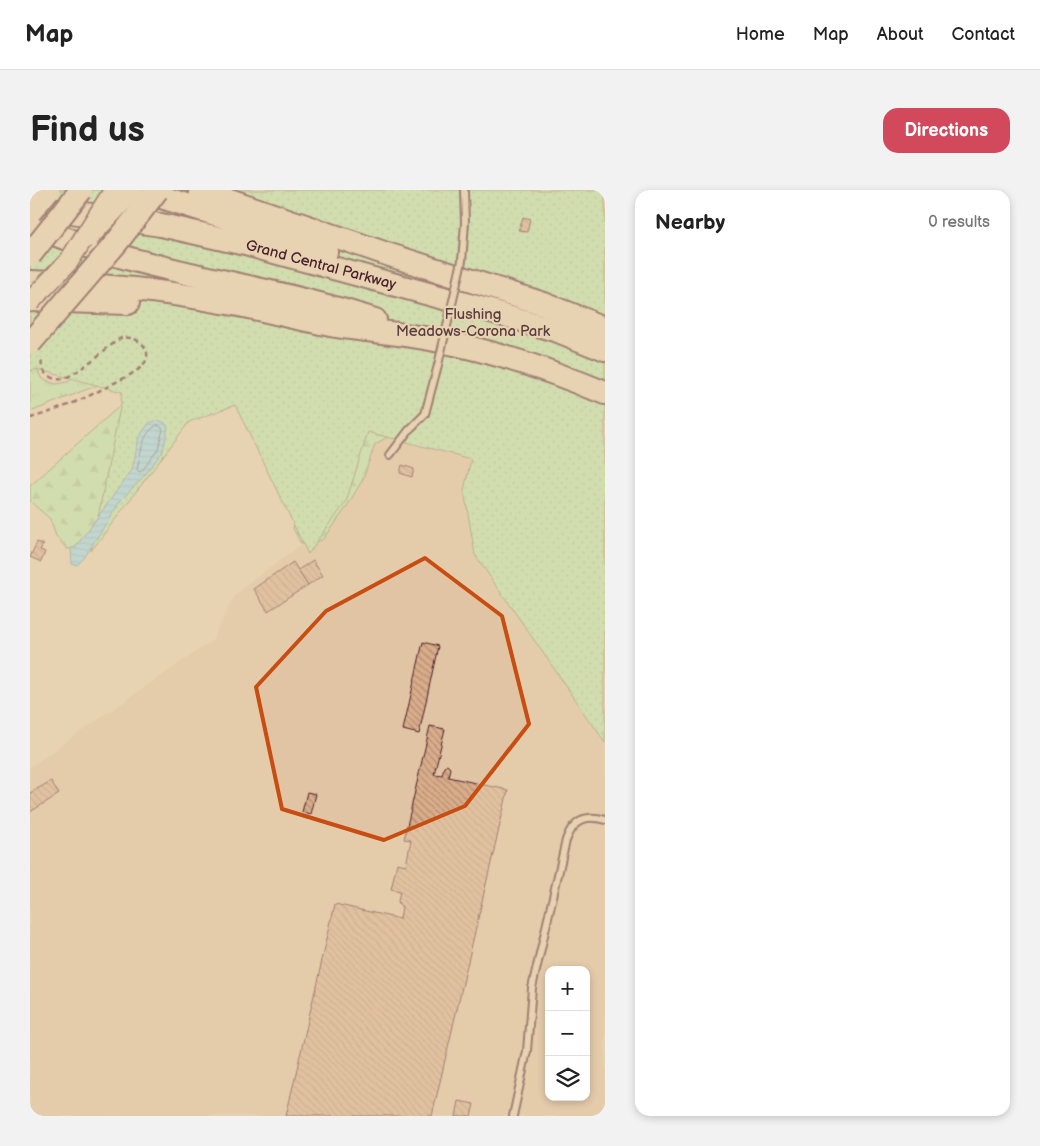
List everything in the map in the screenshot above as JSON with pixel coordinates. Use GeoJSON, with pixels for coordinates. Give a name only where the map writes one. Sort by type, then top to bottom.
{"type":"FeatureCollection","features":[{"type":"Feature","properties":{"kind":"highway"},"geometry":{"type":"LineString","coordinates":[[30,212],[48,190]]}},
{"type":"Feature","properties":{"kind":"highway"},"geometry":{"type":"LineString","coordinates":[[30,236],[63,190]]}},
{"type":"Feature","properties":{"kind":"highway"},"geometry":{"type":"LineString","coordinates":[[30,254],[81,190]]}},
{"type":"Feature","properties":{"kind":"highway"},"geometry":{"type":"LineString","coordinates":[[138,190],[261,229],[346,260],[427,293]]}},
{"type":"Feature","properties":{"kind":"highway"},"geometry":{"type":"LineString","coordinates":[[36,348],[156,190]]}},
{"type":"Feature","properties":{"kind":"highway"},"geometry":{"type":"LineString","coordinates":[[200,190],[399,258],[544,304],[605,328]]}},
{"type":"Feature","properties":{"kind":"highway","name":"Grand Central Parkway"},"geometry":{"type":"LineString","coordinates":[[30,206],[130,220],[189,231],[427,293],[551,329],[605,350]]}},
{"type":"Feature","properties":{"kind":"highway"},"geometry":{"type":"LineString","coordinates":[[30,224],[94,248],[142,262],[334,307],[435,340]]}},
{"type":"Feature","properties":{"kind":"highway"},"geometry":{"type":"LineString","coordinates":[[30,282],[103,286],[196,297],[330,325],[435,340],[484,351],[527,364],[605,393]]}},
{"type":"Feature","properties":{"kind":"highway"},"geometry":{"type":"LineString","coordinates":[[30,301],[104,301],[191,310],[284,325],[330,325]]}},
{"type":"Feature","properties":{"kind":"main road"},"geometry":{"type":"LineString","coordinates":[[69,261],[114,190]]}},
{"type":"Feature","properties":{"kind":"main road"},"geometry":{"type":"LineString","coordinates":[[30,301],[134,190]]}},
{"type":"Feature","properties":{"kind":"lane"},"geometry":{"type":"LineString","coordinates":[[390,455],[409,430],[425,414],[462,261],[465,222],[464,190]]}},
{"type":"Feature","properties":{"kind":"lane"},"geometry":{"type":"LineString","coordinates":[[512,1116],[527,1051],[532,988],[566,840],[574,824],[581,819],[590,817],[605,820]]}},
{"type":"Feature","properties":{"kind":"path"},"geometry":{"type":"LineString","coordinates":[[30,418],[74,403],[125,377],[142,367],[147,355],[141,342],[131,337],[126,337],[116,341],[65,378],[55,379],[44,371],[36,348]]}},
{"type":"Feature","properties":{"kind":"highlighted area"},"geometry":{"type":"Polygon","coordinates":[[[425,558],[502,616],[529,724],[465,806],[384,840],[282,809],[256,687],[326,611],[425,558]]]}},
{"type":"Feature","properties":{"kind":"shaded area"},"geometry":{"type":"Polygon","coordinates":[[[368,432],[471,459],[475,555],[605,742],[605,1116],[30,1116],[30,767],[212,641],[235,595],[295,549],[304,545],[308,553],[368,432]]]}},
{"type":"Feature","properties":{"kind":"green space","name":"Flushing Meadows-Corona Park"},"geometry":{"type":"Polygon","coordinates":[[[30,190],[605,190],[605,742],[475,555],[464,490],[471,459],[368,432],[346,502],[308,554],[235,405],[189,422],[91,551],[122,392],[36,369],[30,371],[30,190]]]}},
{"type":"Feature","properties":{"kind":"green space"},"geometry":{"type":"Polygon","coordinates":[[[120,346],[105,382],[30,412],[30,358],[35,363],[41,378],[56,384],[68,382],[120,346]]]}},
{"type":"Feature","properties":{"kind":"green space"},"geometry":{"type":"Polygon","coordinates":[[[268,346],[372,352],[433,361],[428,366],[425,388],[419,408],[402,419],[395,433],[375,444],[363,479],[346,508],[324,539],[308,545],[301,544],[293,528],[296,519],[316,506],[256,378],[252,377],[149,423],[139,437],[132,470],[75,548],[67,549],[56,536],[50,519],[30,501],[30,486],[150,379],[191,355],[218,348],[268,346]]]}},
{"type":"Feature","properties":{"kind":"water"},"geometry":{"type":"Polygon","coordinates":[[[158,420],[165,423],[168,427],[163,451],[144,476],[121,500],[84,558],[77,565],[72,564],[71,548],[75,548],[132,470],[139,437],[149,423],[158,420]]]}},
{"type":"Feature","properties":{"kind":"building"},"geometry":{"type":"Polygon","coordinates":[[[523,217],[530,219],[527,232],[519,231],[523,217]]]}},
{"type":"Feature","properties":{"kind":"building"},"geometry":{"type":"Polygon","coordinates":[[[402,465],[414,469],[412,477],[400,473],[402,465]]]}},
{"type":"Feature","properties":{"kind":"building"},"geometry":{"type":"Polygon","coordinates":[[[37,542],[43,545],[40,550],[45,552],[41,562],[30,557],[37,542]]]}},
{"type":"Feature","properties":{"kind":"building"},"geometry":{"type":"Polygon","coordinates":[[[313,560],[323,575],[308,585],[298,570],[313,560]]]}},
{"type":"Feature","properties":{"kind":"building"},"geometry":{"type":"Polygon","coordinates":[[[293,562],[308,585],[268,611],[254,589],[293,562]]]}},
{"type":"Feature","properties":{"kind":"building"},"geometry":{"type":"Polygon","coordinates":[[[423,642],[438,646],[419,734],[403,730],[423,642]]]}},
{"type":"Feature","properties":{"kind":"building"},"geometry":{"type":"Polygon","coordinates":[[[430,726],[445,729],[434,774],[442,775],[444,767],[447,765],[450,768],[448,777],[508,790],[432,1116],[286,1116],[335,904],[400,919],[402,906],[400,906],[398,901],[400,891],[391,889],[397,863],[406,865],[411,840],[404,839],[430,726]]]}},
{"type":"Feature","properties":{"kind":"building"},"geometry":{"type":"Polygon","coordinates":[[[51,781],[59,794],[30,812],[30,793],[51,781]]]}},
{"type":"Feature","properties":{"kind":"building"},"geometry":{"type":"Polygon","coordinates":[[[307,792],[316,794],[311,814],[302,812],[307,792]]]}},
{"type":"Feature","properties":{"kind":"building"},"geometry":{"type":"Polygon","coordinates":[[[459,1101],[474,1104],[471,1116],[456,1116],[459,1101]]]}}]}
